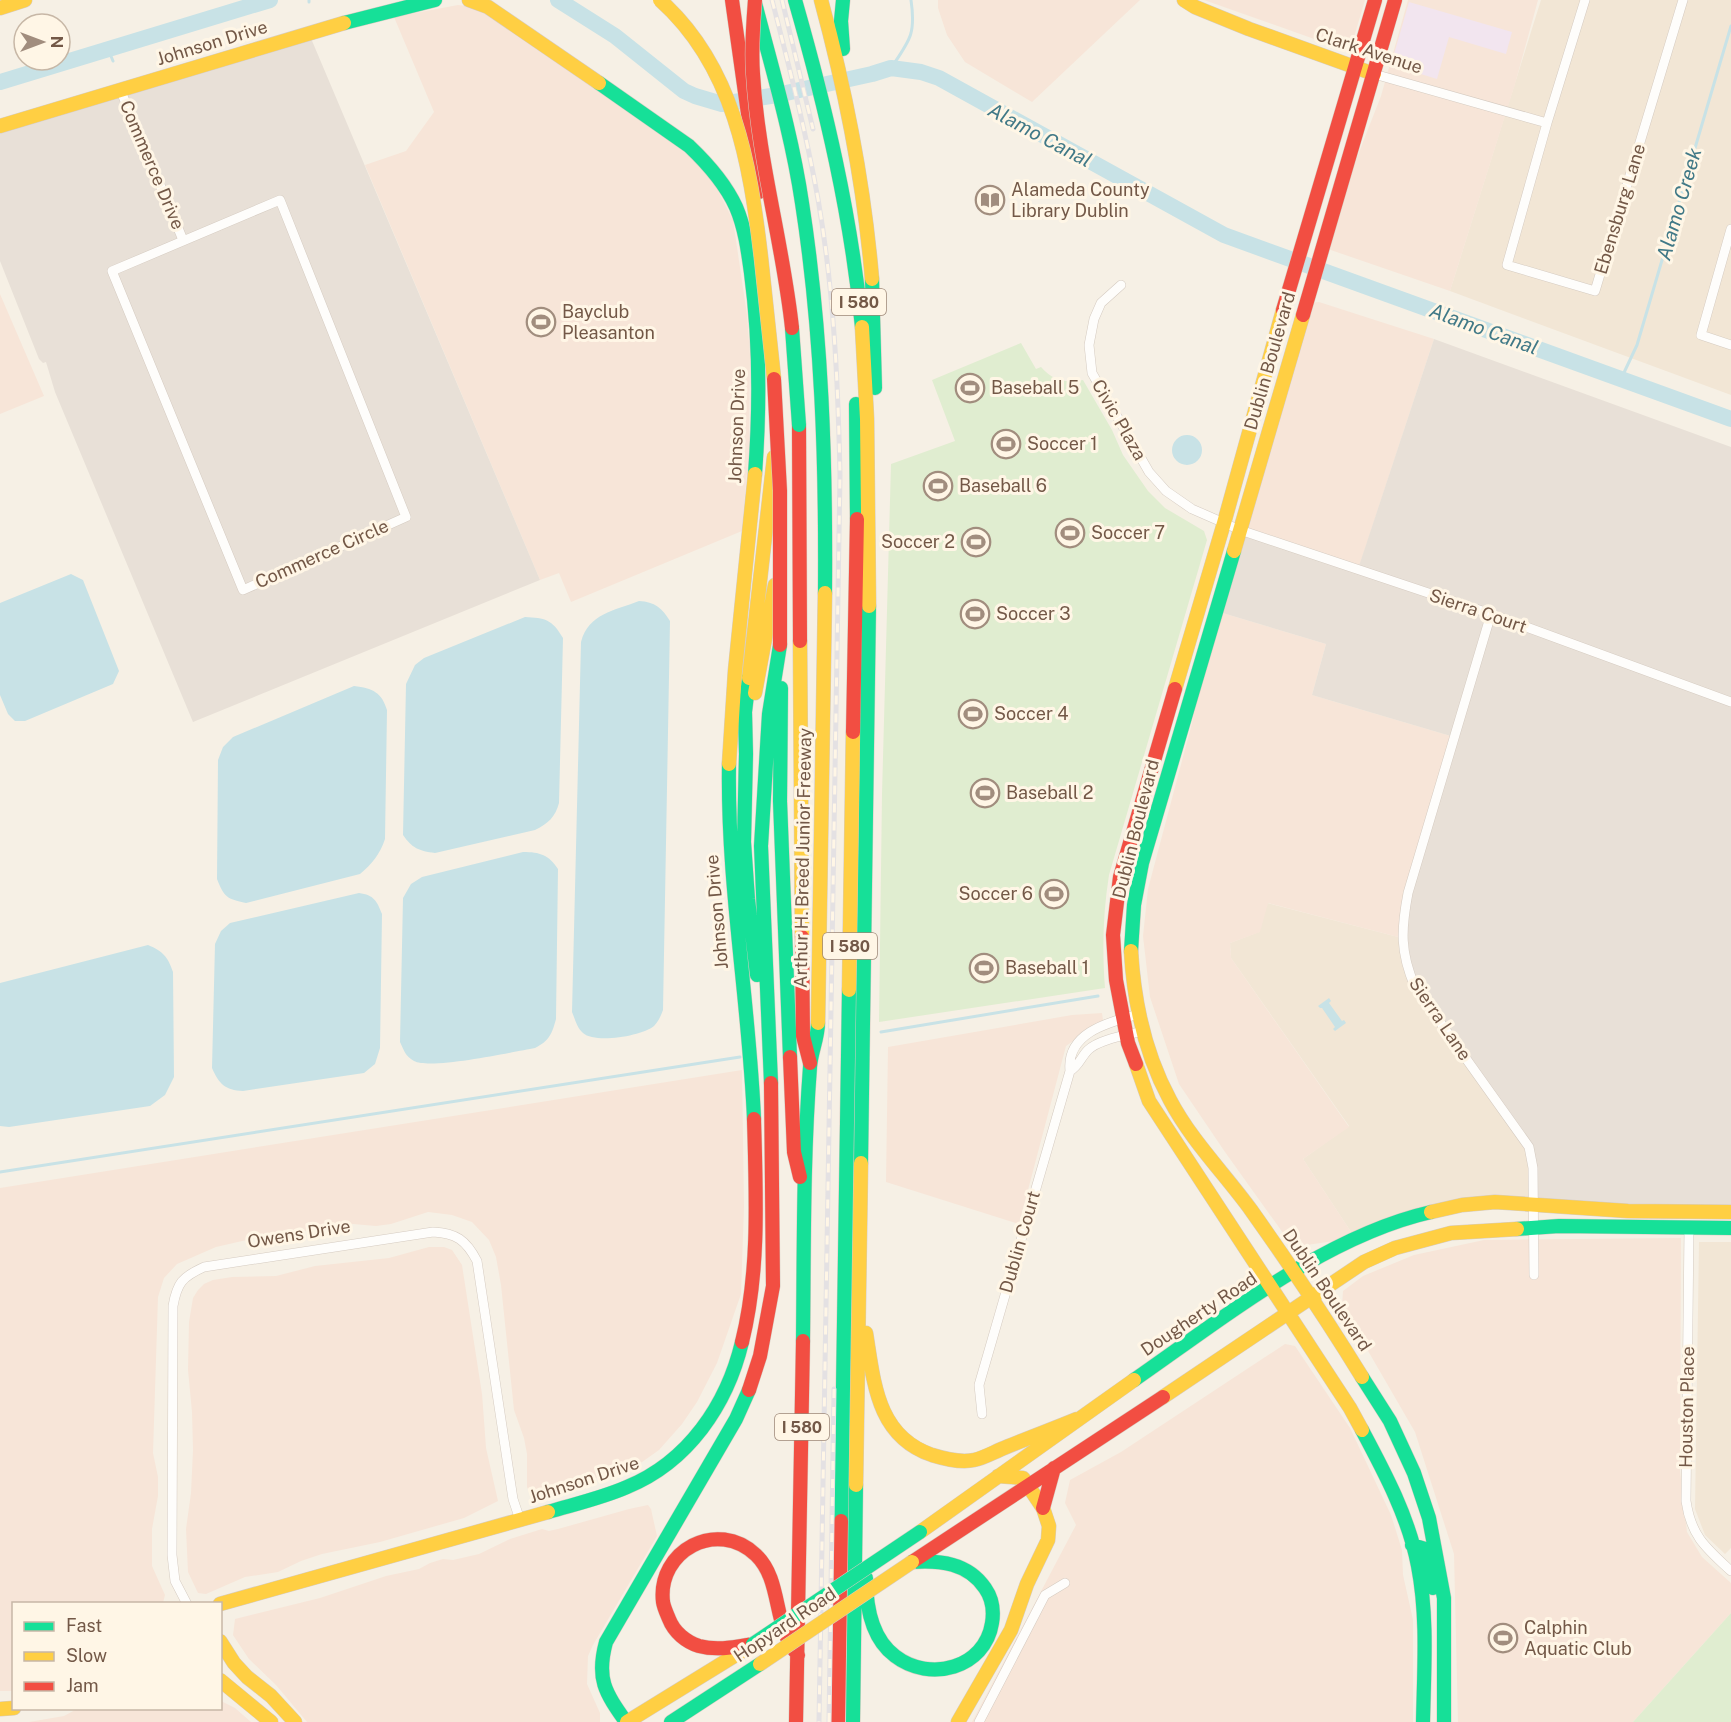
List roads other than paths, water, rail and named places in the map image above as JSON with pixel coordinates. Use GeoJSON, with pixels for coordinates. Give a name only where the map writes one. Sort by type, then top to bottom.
{"type":"FeatureCollection","features":[{"type":"Feature","properties":{"kind":"main road"},"geometry":{"type":"LineString","coordinates":[[0,8],[25,0]]}},
{"type":"Feature","properties":{"kind":"main road","name":"Johnson Drive"},"geometry":{"type":"LineString","coordinates":[[0,126],[310,32],[435,0]]}},
{"type":"Feature","properties":{"kind":"main road","name":"Johnson Drive"},"geometry":{"type":"LineString","coordinates":[[222,1603],[520,1520],[628,1488],[651,1477],[669,1465],[700,1434],[713,1415],[734,1371],[747,1322],[755,1263],[753,1114],[747,1016],[734,910],[728,802],[732,691],[757,453],[758,372],[755,320],[745,236],[732,197],[720,177],[689,146],[488,7],[468,0]]}},
{"type":"Feature","properties":{"kind":"main road"},"geometry":{"type":"LineString","coordinates":[[626,1722],[605,1694],[600,1674],[606,1642],[736,1419],[749,1389],[760,1356],[768,1320],[773,1286],[774,1254],[761,846],[776,713],[780,645],[780,490],[765,290],[749,174],[742,141],[724,90],[692,36],[660,0]]}},
{"type":"Feature","properties":{"kind":"main road"},"geometry":{"type":"LineString","coordinates":[[732,0],[776,336],[774,456],[745,712],[747,731],[744,824],[746,871],[752,936],[769,1041]]}},
{"type":"Feature","properties":{"kind":"main road"},"geometry":{"type":"LineString","coordinates":[[747,731],[772,605],[794,447],[800,425],[786,286],[754,93],[752,41],[755,0]]}},
{"type":"Feature","properties":{"kind":"main road","name":"Arthur H. Breed Junior Freeway"},"geometry":{"type":"LineString","coordinates":[[755,0],[787,129],[802,202],[819,352],[826,491],[818,1036],[810,1064],[804,1197],[796,1722]]}},
{"type":"Feature","properties":{"kind":"main road","name":"I 580"},"geometry":{"type":"LineString","coordinates":[[795,0],[812,58],[850,230],[858,288],[869,436],[869,609],[853,1722]]}},
{"type":"Feature","properties":{"kind":"main road"},"geometry":{"type":"LineString","coordinates":[[821,0],[838,42],[866,211],[872,276],[875,387],[873,424],[869,436]]}},
{"type":"Feature","properties":{"kind":"main road"},"geometry":{"type":"LineString","coordinates":[[838,42],[843,0]]}},
{"type":"Feature","properties":{"kind":"main road","name":"Clark Avenue"},"geometry":{"type":"LineString","coordinates":[[1184,0],[1195,7],[1249,29],[1374,74]]}},
{"type":"Feature","properties":{"kind":"main road","name":"Dublin Boulevard"},"geometry":{"type":"LineString","coordinates":[[1375,0],[1120,877],[1115,915],[1114,962],[1126,1035],[1149,1101],[1350,1408],[1375,1453],[1396,1502],[1412,1545],[1422,1588],[1424,1613],[1423,1722]]}},
{"type":"Feature","properties":{"kind":"main road","name":"Dublin Boulevard"},"geometry":{"type":"LineString","coordinates":[[1395,0],[1148,842],[1134,905],[1131,942],[1133,983],[1143,1031],[1154,1065],[1170,1099],[1188,1128],[1250,1209],[1311,1296],[1390,1421],[1414,1473],[1431,1528],[1444,1598],[1444,1722]]}},
{"type":"Feature","properties":{"kind":"main road","name":"I 580"},"geometry":{"type":"LineString","coordinates":[[838,170],[836,199],[856,395],[857,501],[838,1722]]}},
{"type":"Feature","properties":{"kind":"main road"},"geometry":{"type":"LineString","coordinates":[[794,447],[803,1036],[810,1064]]}},
{"type":"Feature","properties":{"kind":"main road"},"geometry":{"type":"LineString","coordinates":[[776,713],[794,1152],[804,1197]]}},
{"type":"Feature","properties":{"kind":"main road"},"geometry":{"type":"LineString","coordinates":[[1148,842],[1141,833],[1156,782],[1150,774]]}},
{"type":"Feature","properties":{"kind":"main road","name":"Dougherty Road"},"geometry":{"type":"LineString","coordinates":[[753,1644],[920,1532],[1077,1419],[1270,1287],[1355,1238],[1444,1208],[1480,1203],[1533,1204],[1598,1210],[1731,1212]]}},
{"type":"Feature","properties":{"kind":"main road"},"geometry":{"type":"LineString","coordinates":[[1626,1228],[1638,1219],[1659,1218],[1674,1211]]}},
{"type":"Feature","properties":{"kind":"main road"},"geometry":{"type":"LineString","coordinates":[[916,1561],[1364,1262],[1422,1240],[1451,1233],[1533,1226],[1731,1228]]}},
{"type":"Feature","properties":{"kind":"main road"},"geometry":{"type":"LineString","coordinates":[[859,1313],[867,1334],[872,1369],[882,1408],[894,1431],[914,1447],[944,1459],[974,1460],[1077,1419]]}},
{"type":"Feature","properties":{"kind":"main road"},"geometry":{"type":"LineString","coordinates":[[858,1373],[865,1409],[868,1610],[876,1630],[895,1657],[910,1665],[928,1670],[961,1665],[975,1656],[986,1644],[993,1627],[993,1610],[989,1594],[980,1580],[955,1564],[916,1561]]}},
{"type":"Feature","properties":{"kind":"main road"},"geometry":{"type":"LineString","coordinates":[[1043,1508],[1054,1468]]}},
{"type":"Feature","properties":{"kind":"main road"},"geometry":{"type":"LineString","coordinates":[[958,1722],[1011,1630],[1027,1584],[1048,1540],[1049,1526],[1043,1508],[1023,1478],[998,1476]]}},
{"type":"Feature","properties":{"kind":"main road"},"geometry":{"type":"LineString","coordinates":[[753,1644],[717,1649],[702,1647],[687,1641],[675,1630],[665,1614],[662,1595],[665,1575],[675,1557],[692,1544],[709,1539],[725,1539],[742,1544],[756,1554],[771,1579],[785,1638],[798,1656]]}},
{"type":"Feature","properties":{"kind":"main road"},"geometry":{"type":"LineString","coordinates":[[1412,1545],[1425,1549],[1433,1590],[1444,1598]]}},
{"type":"Feature","properties":{"kind":"main road","name":"Hopyard Road"},"geometry":{"type":"LineString","coordinates":[[672,1722],[916,1561]]}},
{"type":"Feature","properties":{"kind":"main road"},"geometry":{"type":"LineString","coordinates":[[222,1644],[234,1663],[247,1677],[271,1696],[296,1722]]}},
{"type":"Feature","properties":{"kind":"main road","name":"Hopyard Road"},"geometry":{"type":"LineString","coordinates":[[626,1722],[753,1644]]}},
{"type":"Feature","properties":{"kind":"main road"},"geometry":{"type":"LineString","coordinates":[[222,1682],[234,1694],[260,1710],[271,1722]]}},
{"type":"Feature","properties":{"kind":"street"},"geometry":{"type":"LineString","coordinates":[[1547,123],[1584,0]]}},
{"type":"Feature","properties":{"kind":"street","name":"Ebensburg Lane"},"geometry":{"type":"LineString","coordinates":[[1547,123],[1507,265],[1595,291],[1683,0]]}},
{"type":"Feature","properties":{"kind":"street","name":"Clark Avenue"},"geometry":{"type":"LineString","coordinates":[[1374,74],[1547,123]]}},
{"type":"Feature","properties":{"kind":"street","name":"Commerce Drive"},"geometry":{"type":"LineString","coordinates":[[120,89],[183,240]]}},
{"type":"Feature","properties":{"kind":"street","name":"Commerce Circle"},"geometry":{"type":"LineString","coordinates":[[280,200],[406,517],[243,590],[112,272],[183,240],[280,200]]}},
{"type":"Feature","properties":{"kind":"street"},"geometry":{"type":"LineString","coordinates":[[1731,229],[1701,335],[1731,345]]}},
{"type":"Feature","properties":{"kind":"street","name":"Civic Plaza"},"geometry":{"type":"LineString","coordinates":[[1121,285],[1101,303],[1094,319],[1089,345],[1092,373],[1149,472],[1166,491],[1192,509],[1224,523]]}},
{"type":"Feature","properties":{"kind":"street","name":"Sierra Court"},"geometry":{"type":"LineString","coordinates":[[1224,523],[1491,614],[1731,702]]}},
{"type":"Feature","properties":{"kind":"street","name":"Sierra Lane"},"geometry":{"type":"LineString","coordinates":[[1491,614],[1408,893],[1402,921],[1402,938],[1407,969],[1415,987],[1529,1147],[1533,1168],[1534,1275]]}},
{"type":"Feature","properties":{"kind":"street","name":"Dublin Court"},"geometry":{"type":"LineString","coordinates":[[982,1414],[979,1384],[1070,1071],[1069,1062],[1074,1048],[1087,1033],[1108,1022],[1139,1014]]}},
{"type":"Feature","properties":{"kind":"street","name":"Dublin Court"},"geometry":{"type":"LineString","coordinates":[[1070,1071],[1077,1067],[1089,1049],[1111,1039],[1143,1031]]}},
{"type":"Feature","properties":{"kind":"street","name":"Houston Place"},"geometry":{"type":"LineString","coordinates":[[1689,1228],[1686,1501],[1688,1518],[1701,1543],[1731,1570]]}},
{"type":"Feature","properties":{"kind":"street","name":"Owens Drive"},"geometry":{"type":"LineString","coordinates":[[186,1602],[175,1581],[172,1555],[173,1306],[175,1293],[181,1281],[190,1273],[204,1268],[433,1232],[448,1233],[460,1238],[471,1249],[477,1261],[513,1499],[520,1520]]}},
{"type":"Feature","properties":{"kind":"street"},"geometry":{"type":"LineString","coordinates":[[980,1722],[1045,1595],[1065,1583]]}},
{"type":"Feature","properties":{"kind":"water"},"geometry":{"type":"Polygon","coordinates":[[[1187,435],[1198,439],[1202,450],[1198,461],[1187,465],[1176,461],[1172,450],[1176,439],[1187,435]]]}},
{"type":"Feature","properties":{"kind":"water"},"geometry":{"type":"Polygon","coordinates":[[[71,574],[83,580],[119,671],[113,684],[25,721],[15,721],[8,714],[0,695],[0,603],[71,574]]]}},
{"type":"Feature","properties":{"kind":"water"},"geometry":{"type":"Polygon","coordinates":[[[639,601],[658,606],[670,621],[663,1010],[656,1024],[648,1030],[629,1036],[597,1038],[581,1031],[572,1012],[581,642],[585,632],[596,619],[639,601]]]}},
{"type":"Feature","properties":{"kind":"water"},"geometry":{"type":"Polygon","coordinates":[[[525,617],[538,618],[551,623],[563,638],[559,803],[556,812],[548,822],[535,830],[435,853],[416,848],[403,835],[406,684],[415,665],[424,658],[525,617]]]}},
{"type":"Feature","properties":{"kind":"water"},"geometry":{"type":"Polygon","coordinates":[[[354,686],[376,692],[387,710],[385,839],[378,854],[360,874],[246,903],[230,898],[224,893],[217,879],[218,760],[223,747],[233,737],[354,686]]]}},
{"type":"Feature","properties":{"kind":"water"},"geometry":{"type":"Polygon","coordinates":[[[523,852],[544,855],[558,869],[556,1019],[551,1033],[544,1043],[535,1048],[454,1062],[414,1061],[407,1055],[400,1042],[403,898],[411,884],[422,877],[523,852]]]}},
{"type":"Feature","properties":{"kind":"water"},"geometry":{"type":"Polygon","coordinates":[[[359,893],[374,899],[382,914],[380,1048],[375,1064],[364,1073],[243,1091],[223,1085],[212,1068],[215,944],[221,931],[230,923],[359,893]]]}},
{"type":"Feature","properties":{"kind":"water"},"geometry":{"type":"Polygon","coordinates":[[[148,945],[164,955],[173,972],[174,1077],[165,1095],[150,1106],[9,1127],[0,1126],[0,983],[148,945]]]}},
{"type":"Feature","properties":{"kind":"water"},"geometry":{"type":"Polygon","coordinates":[[[1329,998],[1331,1001],[1329,1003],[1346,1023],[1335,1031],[1333,1029],[1335,1027],[1322,1008],[1318,1006],[1329,998]]]}},
{"type":"Feature","properties":{"kind":"waterway","name":"Alamo Canal"},"geometry":{"type":"LineString","coordinates":[[0,82],[270,0]]}},
{"type":"Feature","properties":{"kind":"waterway","name":"Alamo Canal"},"geometry":{"type":"LineString","coordinates":[[558,0],[615,36],[684,91],[722,104],[777,95],[891,68],[921,72],[939,78],[1224,235],[1731,419]]}},
{"type":"Feature","properties":{"kind":"waterway"},"geometry":{"type":"LineString","coordinates":[[891,68],[910,36],[913,21],[911,0]]}},
{"type":"Feature","properties":{"kind":"waterway","name":"Alamo Creek"},"geometry":{"type":"LineString","coordinates":[[1621,379],[1637,345],[1731,26]]}},
{"type":"Feature","properties":{"kind":"waterway"},"geometry":{"type":"LineString","coordinates":[[108,49],[113,61]]}},
{"type":"Feature","properties":{"kind":"waterway"},"geometry":{"type":"LineString","coordinates":[[881,1032],[1098,996]]}},
{"type":"Feature","properties":{"kind":"waterway"},"geometry":{"type":"LineString","coordinates":[[0,1172],[740,1057]]}},
{"type":"Feature","properties":{"kind":"railway"},"geometry":{"type":"LineString","coordinates":[[772,0],[803,124],[828,268],[834,337],[840,475],[819,1722]]}},
{"type":"Feature","properties":{"kind":"railway"},"geometry":{"type":"LineString","coordinates":[[782,0],[813,129]]}},
{"type":"Feature","properties":{"kind":"railway"},"geometry":{"type":"LineString","coordinates":[[829,1722],[834,1389]]}},
{"type":"Feature","properties":{"kind":"place","name":"Alameda County Library Dublin"},"geometry":{"type":"Point","coordinates":[990,200]}},
{"type":"Feature","properties":{"kind":"place","name":"Bayclub Pleasanton"},"geometry":{"type":"Point","coordinates":[541,322]}},
{"type":"Feature","properties":{"kind":"place","name":"Baseball 5"},"geometry":{"type":"Point","coordinates":[970,388]}},
{"type":"Feature","properties":{"kind":"place","name":"Soccer 1"},"geometry":{"type":"Point","coordinates":[1006,444]}},
{"type":"Feature","properties":{"kind":"place","name":"Baseball 6"},"geometry":{"type":"Point","coordinates":[938,486]}},
{"type":"Feature","properties":{"kind":"place","name":"Soccer 7"},"geometry":{"type":"Point","coordinates":[1070,533]}},
{"type":"Feature","properties":{"kind":"place","name":"Soccer 2"},"geometry":{"type":"Point","coordinates":[976,542]}},
{"type":"Feature","properties":{"kind":"place","name":"Soccer 3"},"geometry":{"type":"Point","coordinates":[975,614]}},
{"type":"Feature","properties":{"kind":"place","name":"Soccer 4"},"geometry":{"type":"Point","coordinates":[973,714]}},
{"type":"Feature","properties":{"kind":"place","name":"Baseball 2"},"geometry":{"type":"Point","coordinates":[985,793]}},
{"type":"Feature","properties":{"kind":"place","name":"Soccer 6"},"geometry":{"type":"Point","coordinates":[1054,894]}},
{"type":"Feature","properties":{"kind":"place","name":"Baseball 1"},"geometry":{"type":"Point","coordinates":[984,968]}},
{"type":"Feature","properties":{"kind":"place","name":"Calphin Aquatic Club"},"geometry":{"type":"Point","coordinates":[1503,1638]}}]}
